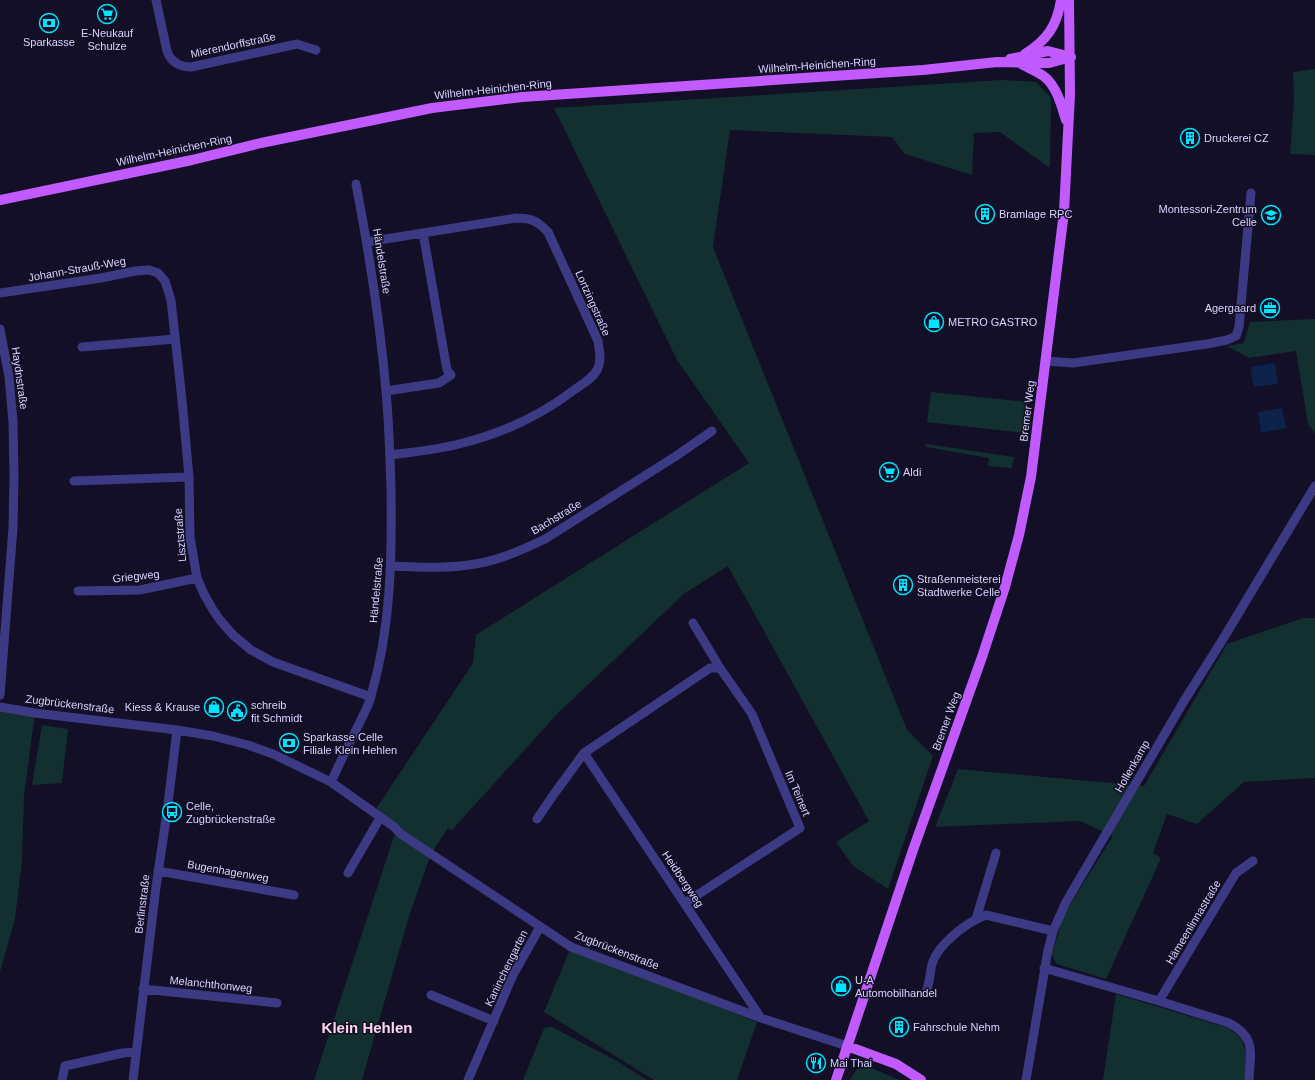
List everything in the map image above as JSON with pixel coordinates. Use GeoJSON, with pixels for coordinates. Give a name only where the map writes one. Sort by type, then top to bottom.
{"type":"FeatureCollection","features":[{"type":"Feature","properties":{"kind":"main road"},"geometry":{"type":"LineString","coordinates":[[1061,0],[1056,23],[1038,45],[1021,59],[1048,80],[1062,104],[1069,130]]}},
{"type":"Feature","properties":{"kind":"main road","name":"Bremer Weg"},"geometry":{"type":"LineString","coordinates":[[836,1080],[913,850],[982,657],[1005,587],[1026,508],[1061,240],[1069,130],[1069,0]]}},
{"type":"Feature","properties":{"kind":"main road","name":"Wilhelm-Heinichen-Ring"},"geometry":{"type":"LineString","coordinates":[[0,200],[432,108],[522,97],[923,70],[1021,59],[1049,63],[1070,57]]}},
{"type":"Feature","properties":{"kind":"main road"},"geometry":{"type":"LineString","coordinates":[[847,1046],[896,1064],[921,1080]]}},
{"type":"Feature","properties":{"kind":"street","name":"Mierendorffstraße"},"geometry":{"type":"LineString","coordinates":[[156,0],[169,57],[174,63],[185,67],[297,44],[316,50]]}},
{"type":"Feature","properties":{"kind":"street","name":"Händelstraße"},"geometry":{"type":"LineString","coordinates":[[331,782],[371,698],[383,644],[391,566],[390,455],[386,390],[380,328],[367,242],[356,184]]}},
{"type":"Feature","properties":{"kind":"street"},"geometry":{"type":"LineString","coordinates":[[1045,361],[1073,363],[1227,340],[1236,336],[1239,327],[1251,193]]}},
{"type":"Feature","properties":{"kind":"street","name":"Lortzingstraße"},"geometry":{"type":"LineString","coordinates":[[367,242],[516,218],[529,218],[539,223],[548,232],[598,341],[600,358],[598,368],[592,376],[540,413],[513,426],[458,444],[390,455]]}},
{"type":"Feature","properties":{"kind":"street"},"geometry":{"type":"LineString","coordinates":[[386,390],[439,383],[451,375],[447,370],[423,233]]}},
{"type":"Feature","properties":{"kind":"street","name":"Johann-Strauß-Weg"},"geometry":{"type":"LineString","coordinates":[[0,293],[94,279],[135,271],[149,270],[158,273]]}},
{"type":"Feature","properties":{"kind":"street","name":"Lisztstraße"},"geometry":{"type":"LineString","coordinates":[[158,273],[165,282],[171,300],[182,400],[188,477],[190,537],[197,578],[213,610],[233,635],[251,650],[273,662],[371,698]]}},
{"type":"Feature","properties":{"kind":"street","name":"Haydnstraße"},"geometry":{"type":"LineString","coordinates":[[0,329],[2,354],[9,377],[13,422],[14,484],[0,695]]}},
{"type":"Feature","properties":{"kind":"street"},"geometry":{"type":"LineString","coordinates":[[82,347],[175,339]]}},
{"type":"Feature","properties":{"kind":"street","name":"Bachstraße"},"geometry":{"type":"LineString","coordinates":[[391,566],[448,567],[474,564],[501,558],[522,550],[558,531],[676,456],[712,431]]}},
{"type":"Feature","properties":{"kind":"street"},"geometry":{"type":"LineString","coordinates":[[74,481],[188,477]]}},
{"type":"Feature","properties":{"kind":"street","name":"Hollenkamp"},"geometry":{"type":"LineString","coordinates":[[1026,1080],[1044,968],[1053,932],[1066,902],[1184,701],[1315,486]]}},
{"type":"Feature","properties":{"kind":"street","name":"Griegweg"},"geometry":{"type":"LineString","coordinates":[[78,591],[140,590],[197,578]]}},
{"type":"Feature","properties":{"kind":"street","name":"Im Teinert"},"geometry":{"type":"LineString","coordinates":[[685,903],[800,828],[752,714],[720,668],[693,623]]}},
{"type":"Feature","properties":{"kind":"street"},"geometry":{"type":"LineString","coordinates":[[537,819],[584,752],[710,668],[720,668]]}},
{"type":"Feature","properties":{"kind":"street","name":"Zugbrückenstraße"},"geometry":{"type":"LineString","coordinates":[[0,707],[213,736],[248,745],[273,754],[331,782],[408,838],[571,946],[761,1018],[847,1046]]}},
{"type":"Feature","properties":{"kind":"street","name":"Berlinstraße"},"geometry":{"type":"LineString","coordinates":[[133,1080],[143,989],[177,730]]}},
{"type":"Feature","properties":{"kind":"street","name":"Heidbergweg"},"geometry":{"type":"LineString","coordinates":[[584,752],[761,1018]]}},
{"type":"Feature","properties":{"kind":"street"},"geometry":{"type":"LineString","coordinates":[[348,873],[380,818]]}},
{"type":"Feature","properties":{"kind":"street"},"geometry":{"type":"LineString","coordinates":[[976,919],[996,853]]}},
{"type":"Feature","properties":{"kind":"street","name":"Hämeenlinnastraße"},"geometry":{"type":"LineString","coordinates":[[1159,1001],[1236,873],[1253,861]]}},
{"type":"Feature","properties":{"kind":"street","name":"Bugenhagenweg"},"geometry":{"type":"LineString","coordinates":[[158,871],[294,895]]}},
{"type":"Feature","properties":{"kind":"street"},"geometry":{"type":"LineString","coordinates":[[927,989],[931,979],[932,964],[940,949],[947,941],[976,919],[986,915],[1053,932]]}},
{"type":"Feature","properties":{"kind":"street","name":"Kaninchengarten"},"geometry":{"type":"LineString","coordinates":[[468,1080],[513,975],[540,926]]}},
{"type":"Feature","properties":{"kind":"street"},"geometry":{"type":"LineString","coordinates":[[1044,968],[1159,1001],[1229,1023],[1239,1028],[1246,1036],[1250,1046],[1249,1080]]}},
{"type":"Feature","properties":{"kind":"street","name":"Melanchthonweg"},"geometry":{"type":"LineString","coordinates":[[143,989],[277,1003]]}},
{"type":"Feature","properties":{"kind":"street","name":"Kaninchengarten"},"geometry":{"type":"LineString","coordinates":[[431,995],[494,1021]]}},
{"type":"Feature","properties":{"kind":"street"},"geometry":{"type":"LineString","coordinates":[[62,1080],[65,1066],[122,1053],[136,1052]]}},
{"type":"Feature","properties":{"kind":"green space"},"geometry":{"type":"Polygon","coordinates":[[[1315,69],[1315,155],[1290,154],[1294,102],[1293,72],[1315,69]]]}},
{"type":"Feature","properties":{"kind":"green space"},"geometry":{"type":"Polygon","coordinates":[[[1002,80],[1036,82],[1051,98],[1050,168],[1000,132],[974,133],[972,175],[905,154],[892,137],[730,130],[713,247],[907,730],[933,756],[888,889],[853,866],[836,842],[869,821],[728,566],[685,593],[558,713],[452,830],[448,828],[431,854],[410,913],[362,1080],[314,1080],[396,830],[372,815],[473,663],[476,635],[749,463],[677,360],[554,108],[1002,80]]]}},
{"type":"Feature","properties":{"kind":"green space"},"geometry":{"type":"Polygon","coordinates":[[[1315,319],[1315,433],[1308,424],[1296,351],[1249,358],[1227,346],[1244,343],[1250,322],[1315,319]]]}},
{"type":"Feature","properties":{"kind":"green space"},"geometry":{"type":"Polygon","coordinates":[[[931,392],[1028,402],[1024,433],[927,422],[931,392]]]}},
{"type":"Feature","properties":{"kind":"green space"},"geometry":{"type":"Polygon","coordinates":[[[926,444],[1014,457],[1012,468],[988,466],[989,458],[926,447],[926,444]]]}},
{"type":"Feature","properties":{"kind":"green space"},"geometry":{"type":"Polygon","coordinates":[[[1303,618],[1315,618],[1315,778],[1244,782],[1197,824],[1167,814],[1153,853],[1161,858],[1106,979],[1057,964],[1052,953],[1064,914],[1113,836],[1080,821],[935,827],[958,769],[1144,786],[1227,644],[1303,618]]]}},
{"type":"Feature","properties":{"kind":"green space"},"geometry":{"type":"Polygon","coordinates":[[[0,707],[35,713],[24,796],[22,861],[15,919],[0,972],[0,707]]]}},
{"type":"Feature","properties":{"kind":"green space"},"geometry":{"type":"Polygon","coordinates":[[[42,725],[68,729],[62,783],[32,785],[42,725]]]}},
{"type":"Feature","properties":{"kind":"green space"},"geometry":{"type":"Polygon","coordinates":[[[571,947],[592,957],[757,1022],[737,1080],[654,1080],[544,1012],[571,947]]]}},
{"type":"Feature","properties":{"kind":"green space"},"geometry":{"type":"Polygon","coordinates":[[[1116,994],[1228,1028],[1241,1038],[1247,1056],[1245,1080],[1103,1080],[1116,994]]]}},
{"type":"Feature","properties":{"kind":"green space"},"geometry":{"type":"Polygon","coordinates":[[[552,1027],[617,1061],[647,1080],[523,1080],[544,1028],[552,1027]]]}},
{"type":"Feature","properties":{"kind":"green space"},"geometry":{"type":"Polygon","coordinates":[[[862,1067],[869,1067],[899,1080],[850,1080],[856,1070],[862,1067]]]}},
{"type":"Feature","properties":{"kind":"water"},"geometry":{"type":"Polygon","coordinates":[[[1275,363],[1278,384],[1254,387],[1250,367],[1275,363]]]}},
{"type":"Feature","properties":{"kind":"water"},"geometry":{"type":"Polygon","coordinates":[[[1282,408],[1286,428],[1261,433],[1258,412],[1282,408]]]}},
{"type":"Feature","properties":{"kind":"place","name":"E-Neukauf Schulze"},"geometry":{"type":"Point","coordinates":[107,14]}},
{"type":"Feature","properties":{"kind":"place","name":"Sparkasse"},"geometry":{"type":"Point","coordinates":[49,23]}},
{"type":"Feature","properties":{"kind":"place","name":"Druckerei CZ"},"geometry":{"type":"Point","coordinates":[1190,138]}},
{"type":"Feature","properties":{"kind":"place","name":"Bramlage RPC"},"geometry":{"type":"Point","coordinates":[985,214]}},
{"type":"Feature","properties":{"kind":"place","name":"Montessori-Zentrum Celle"},"geometry":{"type":"Point","coordinates":[1271,215]}},
{"type":"Feature","properties":{"kind":"place","name":"Agergaard"},"geometry":{"type":"Point","coordinates":[1270,308]}},
{"type":"Feature","properties":{"kind":"place","name":"METRO GASTRO"},"geometry":{"type":"Point","coordinates":[934,322]}},
{"type":"Feature","properties":{"kind":"place","name":"Aldi"},"geometry":{"type":"Point","coordinates":[889,472]}},
{"type":"Feature","properties":{"kind":"place","name":"Straßenmeisterei Stadtwerke Celle"},"geometry":{"type":"Point","coordinates":[903,585]}},
{"type":"Feature","properties":{"kind":"place","name":"Kiess & Krause"},"geometry":{"type":"Point","coordinates":[214,707]}},
{"type":"Feature","properties":{"kind":"place","name":"schreib fit Schmidt"},"geometry":{"type":"Point","coordinates":[237,711]}},
{"type":"Feature","properties":{"kind":"place","name":"Sparkasse Celle Filiale Klein Hehlen"},"geometry":{"type":"Point","coordinates":[289,743]}},
{"type":"Feature","properties":{"kind":"place","name":"Celle, Zugbrückenstraße"},"geometry":{"type":"Point","coordinates":[172,812]}},
{"type":"Feature","properties":{"kind":"place","name":"U-A Automobilhandel"},"geometry":{"type":"Point","coordinates":[841,986]}},
{"type":"Feature","properties":{"kind":"place","name":"Fahrschule Nehm"},"geometry":{"type":"Point","coordinates":[899,1027]}},
{"type":"Feature","properties":{"kind":"place","name":"Mai Thai"},"geometry":{"type":"Point","coordinates":[816,1063]}},
{"type":"Feature","properties":{"kind":"district","name":"Klein Hehlen"},"geometry":{"type":"Point","coordinates":[367,1028]}}]}
